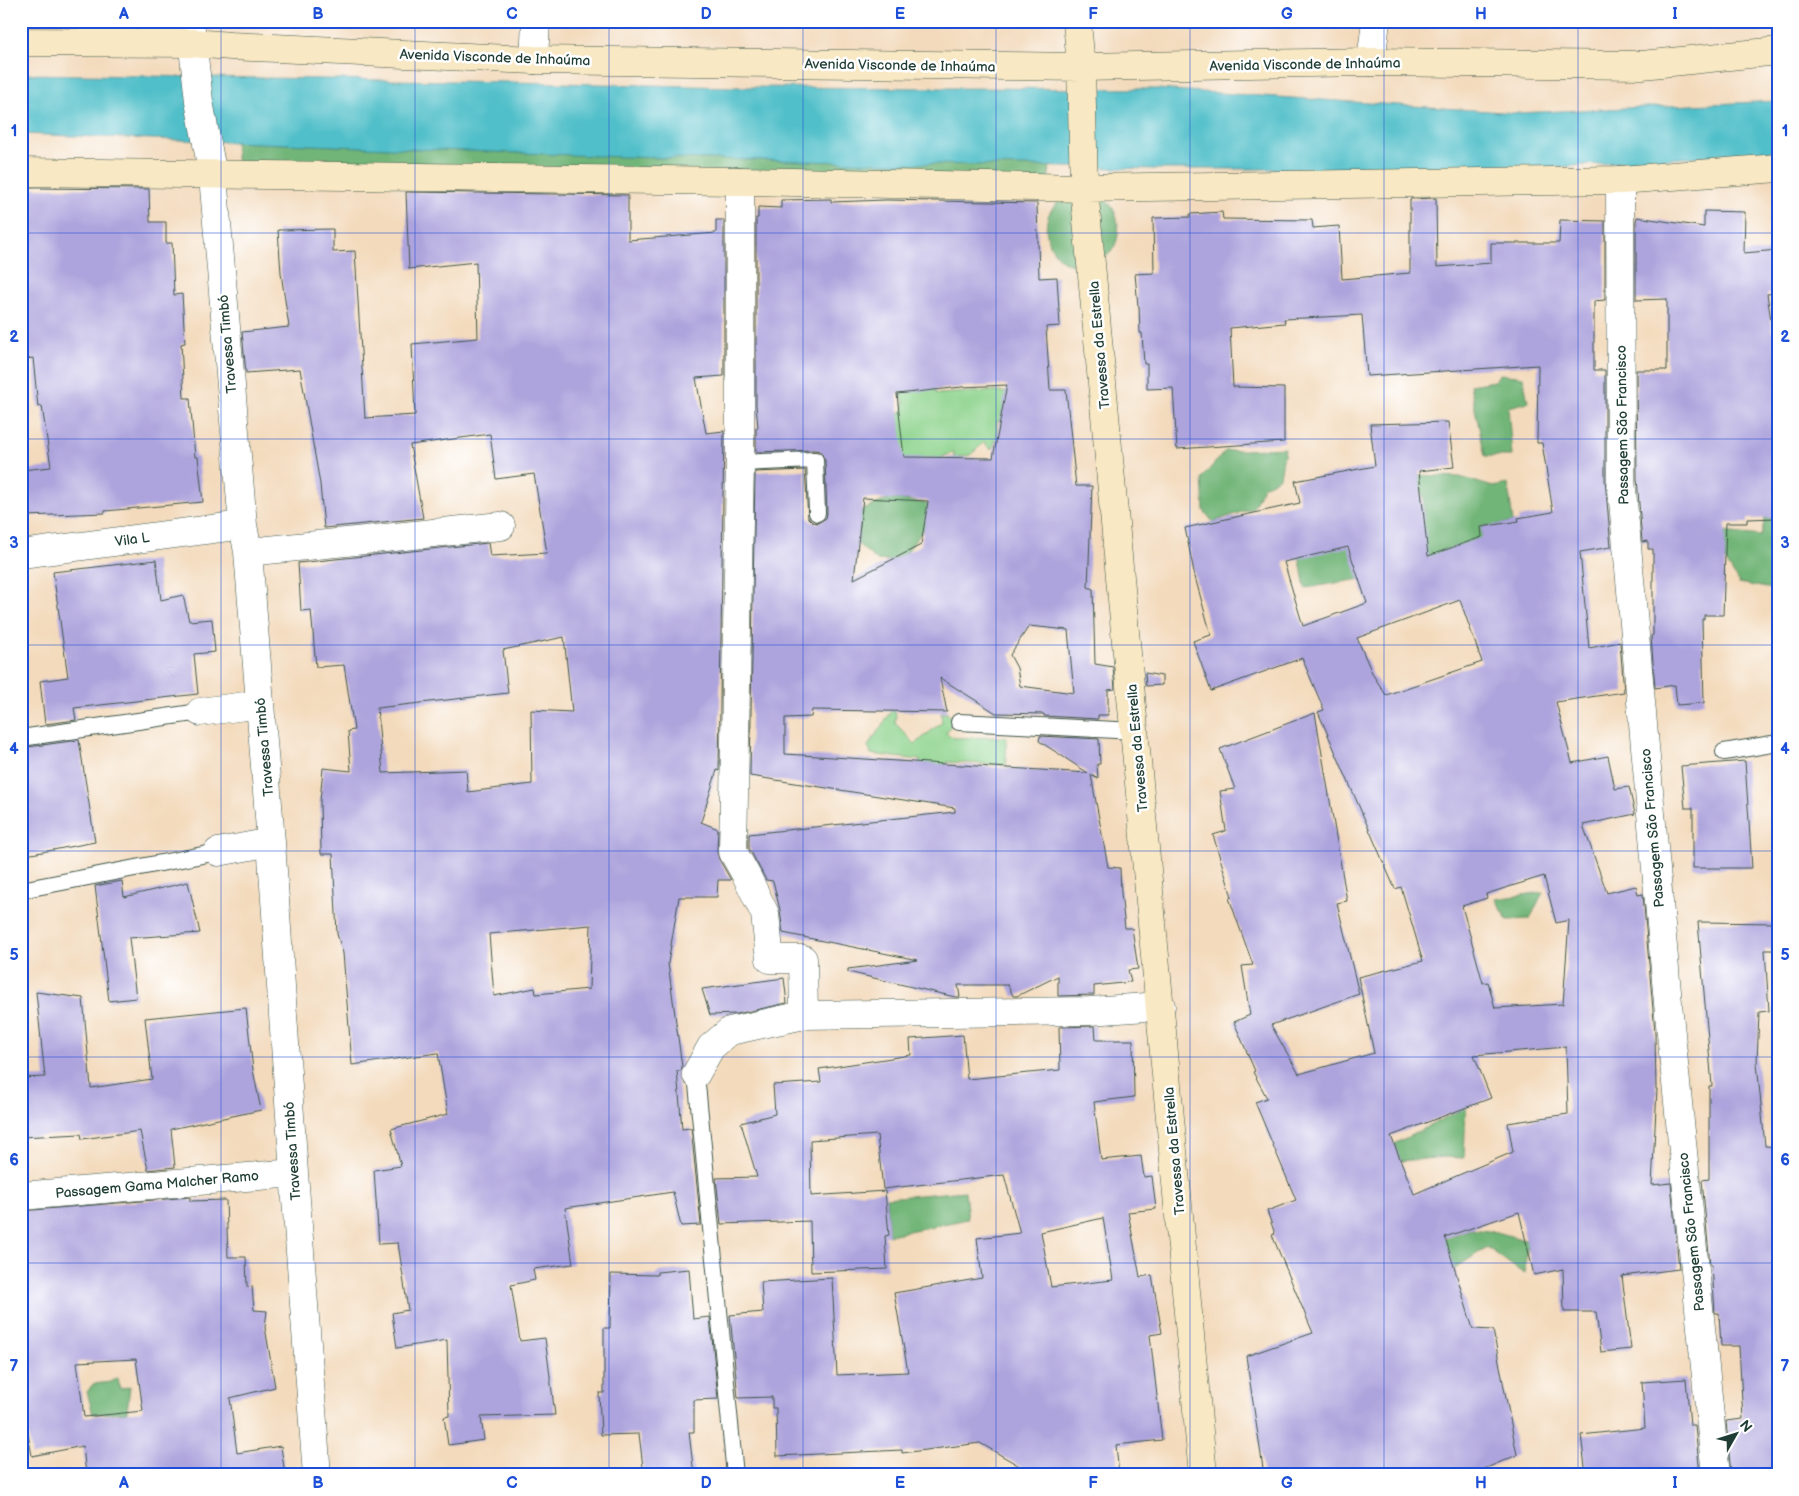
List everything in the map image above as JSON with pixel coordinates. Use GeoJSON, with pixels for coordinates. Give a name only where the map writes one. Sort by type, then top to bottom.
{"type":"FeatureCollection","features":[{"type":"Feature","properties":{"kind":"street"},"geometry":{"type":"LineString","coordinates":[[534,60],[536,21]]}},
{"type":"Feature","properties":{"kind":"street","name":"Travessa da Estrella"},"geometry":{"type":"LineString","coordinates":[[1077,21],[1081,70],[1084,187],[1204,1475]]}},
{"type":"Feature","properties":{"kind":"street"},"geometry":{"type":"LineString","coordinates":[[1371,62],[1376,21]]}},
{"type":"Feature","properties":{"kind":"street","name":"Avenida Visconde de Inhaúma"},"geometry":{"type":"LineString","coordinates":[[21,42],[192,41],[230,46],[534,60],[1081,70],[1371,62],[1642,65],[1778,51]]}},
{"type":"Feature","properties":{"kind":"street","name":"Travessa Timbó"},"geometry":{"type":"LineString","coordinates":[[192,41],[213,176],[243,524],[248,552],[317,1475]]}},
{"type":"Feature","properties":{"kind":"street"},"geometry":{"type":"LineString","coordinates":[[21,172],[1084,187],[1620,180],[1778,168]]}},
{"type":"Feature","properties":{"kind":"street","name":"Passagem São Francisco"},"geometry":{"type":"LineString","coordinates":[[1620,180],[1621,479],[1668,1004],[1716,1475]]}},
{"type":"Feature","properties":{"kind":"street"},"geometry":{"type":"LineString","coordinates":[[740,181],[740,463],[733,852],[765,914],[770,959],[803,959],[804,1015]]}},
{"type":"Feature","properties":{"kind":"street","name":"Vila L"},"geometry":{"type":"LineString","coordinates":[[21,554],[243,524]]}},
{"type":"Feature","properties":{"kind":"street"},"geometry":{"type":"LineString","coordinates":[[248,552],[501,526]]}},
{"type":"Feature","properties":{"kind":"street"},"geometry":{"type":"LineString","coordinates":[[200,712],[260,704]]}},
{"type":"Feature","properties":{"kind":"street"},"geometry":{"type":"LineString","coordinates":[[218,852],[271,842]]}},
{"type":"Feature","properties":{"kind":"street"},"geometry":{"type":"LineString","coordinates":[[696,1074],[712,1047],[730,1031],[804,1015],[1090,1011],[1161,1006]]}},
{"type":"Feature","properties":{"kind":"street","name":"Passagem Gama Malcher Ramo"},"geometry":{"type":"LineString","coordinates":[[21,1196],[294,1173]]}},
{"type":"Feature","properties":{"kind":"lane"},"geometry":{"type":"LineString","coordinates":[[740,463],[815,460],[817,513]]}},
{"type":"Feature","properties":{"kind":"lane"},"geometry":{"type":"LineString","coordinates":[[21,738],[200,712]]}},
{"type":"Feature","properties":{"kind":"lane"},"geometry":{"type":"LineString","coordinates":[[959,722],[1135,731]]}},
{"type":"Feature","properties":{"kind":"lane"},"geometry":{"type":"LineString","coordinates":[[1724,752],[1778,743]]}},
{"type":"Feature","properties":{"kind":"lane"},"geometry":{"type":"LineString","coordinates":[[21,890],[218,852]]}},
{"type":"Feature","properties":{"kind":"lane"},"geometry":{"type":"LineString","coordinates":[[696,1074],[735,1475]]}},
{"type":"Feature","properties":{"kind":"green space"},"geometry":{"type":"Polygon","coordinates":[[[235,142],[667,158],[1050,166],[1048,181],[237,170],[235,142]]]}},
{"type":"Feature","properties":{"kind":"green space"},"geometry":{"type":"Polygon","coordinates":[[[1066,196],[1098,197],[1107,201],[1115,212],[1118,226],[1117,239],[1111,252],[1100,260],[1080,266],[1071,265],[1063,261],[1051,247],[1046,229],[1047,220],[1053,207],[1066,196]]]}},
{"type":"Feature","properties":{"kind":"green space"},"geometry":{"type":"Polygon","coordinates":[[[1500,374],[1523,377],[1528,402],[1508,407],[1512,456],[1485,456],[1470,385],[1494,381],[1500,374]]]}},
{"type":"Feature","properties":{"kind":"green space"},"geometry":{"type":"Polygon","coordinates":[[[927,377],[937,394],[991,391],[1012,393],[1013,418],[997,421],[997,438],[991,450],[984,442],[971,455],[960,457],[954,461],[954,452],[942,457],[932,469],[892,457],[899,414],[904,408],[904,401],[900,393],[927,377]]]}},
{"type":"Feature","properties":{"kind":"green space"},"geometry":{"type":"Polygon","coordinates":[[[1285,448],[1280,477],[1263,487],[1253,508],[1213,522],[1204,511],[1202,478],[1225,451],[1285,448]]]}},
{"type":"Feature","properties":{"kind":"green space"},"geometry":{"type":"Polygon","coordinates":[[[1417,475],[1460,477],[1493,487],[1508,484],[1513,522],[1481,527],[1486,559],[1305,588],[1298,549],[1424,521],[1424,498],[1417,475]]]}},
{"type":"Feature","properties":{"kind":"green space"},"geometry":{"type":"Polygon","coordinates":[[[890,498],[929,504],[925,527],[906,553],[891,561],[876,560],[858,544],[861,511],[890,498]]]}},
{"type":"Feature","properties":{"kind":"green space"},"geometry":{"type":"Polygon","coordinates":[[[1765,518],[1778,518],[1778,590],[1739,583],[1725,560],[1723,532],[1761,536],[1765,518]]]}},
{"type":"Feature","properties":{"kind":"green space"},"geometry":{"type":"Polygon","coordinates":[[[893,709],[896,715],[895,723],[915,744],[942,722],[941,713],[947,713],[951,717],[951,725],[946,733],[955,738],[1006,737],[1006,765],[947,762],[941,790],[918,789],[920,760],[871,754],[868,746],[893,709]]]}},
{"type":"Feature","properties":{"kind":"green space"},"geometry":{"type":"Polygon","coordinates":[[[1543,892],[1530,919],[1507,920],[1496,899],[1543,892]]]}},
{"type":"Feature","properties":{"kind":"green space"},"geometry":{"type":"Polygon","coordinates":[[[1466,1107],[1464,1158],[1445,1157],[1401,1161],[1394,1144],[1466,1107]]]}},
{"type":"Feature","properties":{"kind":"green space"},"geometry":{"type":"Polygon","coordinates":[[[965,1191],[968,1219],[889,1235],[886,1198],[965,1191]]]}},
{"type":"Feature","properties":{"kind":"green space"},"geometry":{"type":"Polygon","coordinates":[[[1471,1229],[1497,1232],[1528,1241],[1524,1274],[1487,1247],[1441,1278],[1423,1246],[1471,1229]]]}},
{"type":"Feature","properties":{"kind":"green space"},"geometry":{"type":"Polygon","coordinates":[[[118,1378],[120,1389],[130,1386],[127,1412],[93,1414],[87,1392],[93,1384],[111,1382],[118,1378]]]}},
{"type":"Feature","properties":{"kind":"water"},"geometry":{"type":"Polygon","coordinates":[[[21,74],[734,87],[1157,89],[1518,113],[1778,101],[1778,151],[1531,169],[1155,169],[623,157],[21,134],[21,74]]]}},
{"type":"Feature","properties":{"kind":"building"},"geometry":{"type":"Polygon","coordinates":[[[21,189],[149,189],[150,222],[166,222],[166,243],[172,243],[174,295],[182,294],[185,343],[181,344],[184,398],[190,398],[195,457],[198,457],[203,502],[105,511],[105,513],[26,516],[22,470],[51,467],[42,406],[38,407],[33,358],[21,360],[21,189]]]}},
{"type":"Feature","properties":{"kind":"building"},"geometry":{"type":"Polygon","coordinates":[[[406,192],[628,195],[628,240],[716,233],[716,220],[724,220],[724,376],[696,378],[706,433],[724,431],[719,771],[717,770],[701,822],[718,829],[717,852],[731,880],[718,880],[717,897],[679,897],[668,963],[682,1067],[681,1071],[677,1071],[682,1129],[691,1128],[701,1225],[681,1226],[673,1192],[565,1208],[573,1264],[533,1269],[535,1280],[511,1285],[520,1341],[545,1338],[555,1415],[481,1417],[484,1440],[448,1445],[444,1417],[449,1416],[447,1340],[397,1348],[392,1313],[408,1310],[398,1243],[379,1244],[374,1170],[401,1166],[391,1129],[448,1114],[438,1053],[352,1065],[343,953],[337,934],[333,854],[321,854],[320,801],[323,768],[351,771],[348,731],[354,730],[344,665],[316,667],[311,610],[301,611],[298,563],[488,543],[490,556],[547,553],[534,474],[496,479],[490,434],[410,445],[423,518],[324,528],[320,484],[300,369],[246,373],[242,332],[289,327],[281,273],[278,230],[333,229],[333,252],[355,251],[365,418],[415,415],[412,344],[478,338],[476,262],[409,269],[406,192]],[[564,637],[503,650],[508,693],[377,708],[383,773],[466,770],[468,792],[532,784],[531,710],[572,712],[564,637]],[[591,925],[489,934],[494,996],[535,988],[536,994],[589,989],[591,925]]]}},
{"type":"Feature","properties":{"kind":"building"},"geometry":{"type":"Polygon","coordinates":[[[1436,198],[1437,267],[1491,263],[1491,243],[1559,243],[1560,220],[1605,221],[1605,300],[1594,301],[1594,370],[1605,370],[1605,479],[1611,547],[1580,552],[1589,648],[1620,642],[1624,692],[1556,702],[1572,763],[1608,756],[1615,789],[1629,787],[1635,814],[1583,825],[1607,893],[1636,886],[1638,895],[1643,894],[1655,1033],[1657,1089],[1652,1185],[1671,1183],[1679,1269],[1622,1276],[1631,1349],[1601,1352],[1596,1312],[1564,1312],[1563,1269],[1534,1275],[1519,1212],[1445,1237],[1473,1329],[1493,1330],[1517,1455],[1470,1475],[1264,1475],[1246,1356],[1313,1333],[1272,1235],[1275,1234],[1267,1211],[1296,1200],[1255,1102],[1267,1098],[1253,1072],[1255,1071],[1234,1022],[1250,1015],[1242,966],[1253,965],[1229,898],[1232,897],[1213,835],[1226,831],[1220,791],[1235,789],[1220,749],[1315,713],[1347,901],[1337,903],[1359,994],[1271,1025],[1299,1074],[1374,1053],[1358,977],[1423,961],[1401,887],[1395,889],[1318,712],[1324,710],[1302,658],[1211,691],[1193,641],[1211,635],[1195,577],[1185,528],[1300,503],[1295,481],[1375,466],[1370,424],[1448,422],[1454,467],[1419,471],[1428,556],[1482,537],[1481,527],[1519,521],[1518,518],[1553,512],[1542,443],[1537,443],[1538,365],[1367,376],[1362,315],[1284,319],[1285,323],[1230,328],[1233,387],[1284,388],[1284,442],[1177,449],[1173,388],[1147,389],[1147,364],[1144,364],[1135,274],[1154,273],[1153,218],[1190,217],[1190,214],[1222,212],[1223,219],[1312,220],[1313,228],[1339,226],[1342,279],[1410,273],[1410,199],[1436,198]],[[1348,547],[1284,562],[1303,626],[1367,603],[1348,547]],[[1460,600],[1357,638],[1373,675],[1386,695],[1482,662],[1460,600]],[[1544,876],[1486,894],[1487,898],[1462,906],[1483,983],[1488,982],[1495,1008],[1563,1004],[1569,920],[1556,923],[1544,876]],[[1566,1047],[1474,1055],[1491,1098],[1391,1136],[1414,1194],[1513,1152],[1508,1123],[1568,1114],[1566,1047]]]}},
{"type":"Feature","properties":{"kind":"building"},"geometry":{"type":"Polygon","coordinates":[[[831,199],[831,202],[886,200],[1037,203],[1039,278],[1057,277],[1060,326],[1046,327],[1050,390],[1066,390],[1076,486],[1092,486],[1088,587],[1093,589],[1095,664],[1113,667],[1115,689],[1108,690],[1108,715],[1098,715],[1098,719],[1044,716],[1044,714],[996,713],[940,678],[947,712],[812,710],[811,717],[785,718],[785,754],[1088,773],[1039,741],[1040,736],[1099,739],[1100,764],[1097,764],[1098,779],[1091,775],[1108,867],[1120,868],[1125,928],[1132,928],[1138,969],[1128,970],[1131,982],[1094,986],[1094,995],[1058,996],[1058,976],[1017,996],[1013,996],[1008,985],[958,985],[960,997],[955,997],[848,972],[848,969],[918,960],[783,933],[773,881],[766,880],[749,848],[749,834],[955,812],[955,808],[750,776],[755,472],[805,470],[808,518],[812,522],[818,523],[826,518],[827,513],[825,460],[820,451],[756,452],[756,428],[758,428],[756,405],[756,218],[758,218],[758,207],[781,208],[781,200],[831,199]],[[1007,385],[962,387],[897,394],[904,457],[993,458],[1007,385]],[[863,498],[854,579],[921,545],[928,501],[863,498]],[[1029,626],[1010,655],[1017,668],[1020,686],[1074,693],[1068,630],[1029,626]]]}},
{"type":"Feature","properties":{"kind":"building"},"geometry":{"type":"Polygon","coordinates":[[[1704,211],[1745,212],[1744,253],[1778,250],[1778,293],[1767,294],[1778,366],[1778,518],[1747,519],[1747,523],[1726,523],[1723,615],[1704,615],[1704,619],[1702,619],[1704,703],[1677,705],[1675,685],[1655,688],[1651,636],[1653,635],[1653,549],[1648,549],[1648,541],[1642,542],[1637,478],[1636,370],[1667,370],[1667,299],[1636,300],[1636,221],[1637,217],[1704,227],[1704,211]]]}},
{"type":"Feature","properties":{"kind":"building"},"geometry":{"type":"Polygon","coordinates":[[[156,560],[161,600],[183,595],[189,621],[212,619],[215,652],[194,654],[198,694],[74,708],[76,720],[45,724],[40,681],[68,677],[53,572],[156,560]]]}},
{"type":"Feature","properties":{"kind":"building"},"geometry":{"type":"Polygon","coordinates":[[[1145,673],[1162,676],[1162,685],[1146,686],[1145,673]]]}},
{"type":"Feature","properties":{"kind":"building"},"geometry":{"type":"Polygon","coordinates":[[[79,740],[95,842],[21,856],[21,748],[79,740]]]}},
{"type":"Feature","properties":{"kind":"building"},"geometry":{"type":"Polygon","coordinates":[[[1745,761],[1752,868],[1693,868],[1693,808],[1685,808],[1681,766],[1745,761]]]}},
{"type":"Feature","properties":{"kind":"building"},"geometry":{"type":"Polygon","coordinates":[[[122,881],[124,897],[188,882],[200,933],[129,938],[136,998],[109,1001],[95,886],[122,881]]]}},
{"type":"Feature","properties":{"kind":"building"},"geometry":{"type":"Polygon","coordinates":[[[1698,922],[1778,923],[1778,950],[1765,950],[1769,1011],[1759,1012],[1757,1063],[1765,1146],[1778,1147],[1778,1475],[1731,1475],[1726,1421],[1743,1419],[1739,1346],[1721,1346],[1719,1313],[1715,1313],[1712,1265],[1710,1265],[1702,1180],[1709,1179],[1709,1086],[1712,1086],[1698,922]]]}},
{"type":"Feature","properties":{"kind":"building"},"geometry":{"type":"Polygon","coordinates":[[[784,978],[787,1003],[737,1014],[710,1015],[702,989],[784,978]]]}},
{"type":"Feature","properties":{"kind":"building"},"geometry":{"type":"Polygon","coordinates":[[[36,992],[83,998],[91,1088],[152,1079],[145,1018],[246,1008],[253,1070],[261,1110],[171,1129],[175,1167],[148,1170],[140,1131],[82,1139],[81,1134],[21,1137],[21,1078],[45,1077],[36,992]]]}},
{"type":"Feature","properties":{"kind":"building"},"geometry":{"type":"Polygon","coordinates":[[[1095,1026],[1096,1040],[1133,1040],[1134,1097],[1094,1102],[1101,1160],[1141,1156],[1144,1177],[1152,1176],[1156,1209],[1128,1212],[1140,1277],[1152,1275],[1162,1333],[1150,1335],[1162,1440],[1116,1445],[1119,1475],[1035,1475],[980,1443],[902,1453],[902,1450],[777,1456],[776,1408],[772,1408],[772,1397],[738,1398],[730,1315],[763,1312],[761,1282],[832,1278],[837,1375],[908,1372],[894,1293],[982,1278],[977,1238],[1020,1233],[1004,1175],[883,1189],[877,1135],[810,1140],[811,1196],[885,1191],[889,1235],[885,1236],[887,1269],[811,1272],[810,1221],[721,1224],[716,1178],[757,1177],[741,1123],[775,1114],[773,1085],[821,1082],[819,1069],[911,1055],[910,1039],[963,1035],[967,1079],[1060,1070],[1059,1027],[1095,1026]],[[1103,1218],[1041,1232],[1051,1287],[1113,1280],[1103,1218]]]}},
{"type":"Feature","properties":{"kind":"building"},"geometry":{"type":"Polygon","coordinates":[[[190,1197],[190,1201],[226,1200],[228,1257],[246,1257],[247,1287],[252,1286],[254,1310],[267,1311],[265,1327],[275,1387],[230,1398],[237,1453],[281,1446],[285,1475],[86,1475],[83,1446],[32,1456],[27,1428],[21,1429],[21,1211],[190,1197]],[[136,1359],[77,1362],[84,1417],[143,1411],[136,1359]]]}},
{"type":"Feature","properties":{"kind":"building"},"geometry":{"type":"Polygon","coordinates":[[[689,1269],[693,1319],[710,1317],[718,1399],[694,1400],[694,1432],[689,1432],[694,1475],[644,1475],[639,1434],[601,1435],[599,1393],[604,1393],[604,1328],[610,1328],[611,1274],[657,1275],[657,1272],[689,1269]]]}},
{"type":"Feature","properties":{"kind":"building"},"geometry":{"type":"Polygon","coordinates":[[[1686,1379],[1690,1425],[1695,1425],[1700,1475],[1586,1475],[1581,1435],[1645,1428],[1642,1382],[1686,1379]]]}}]}
